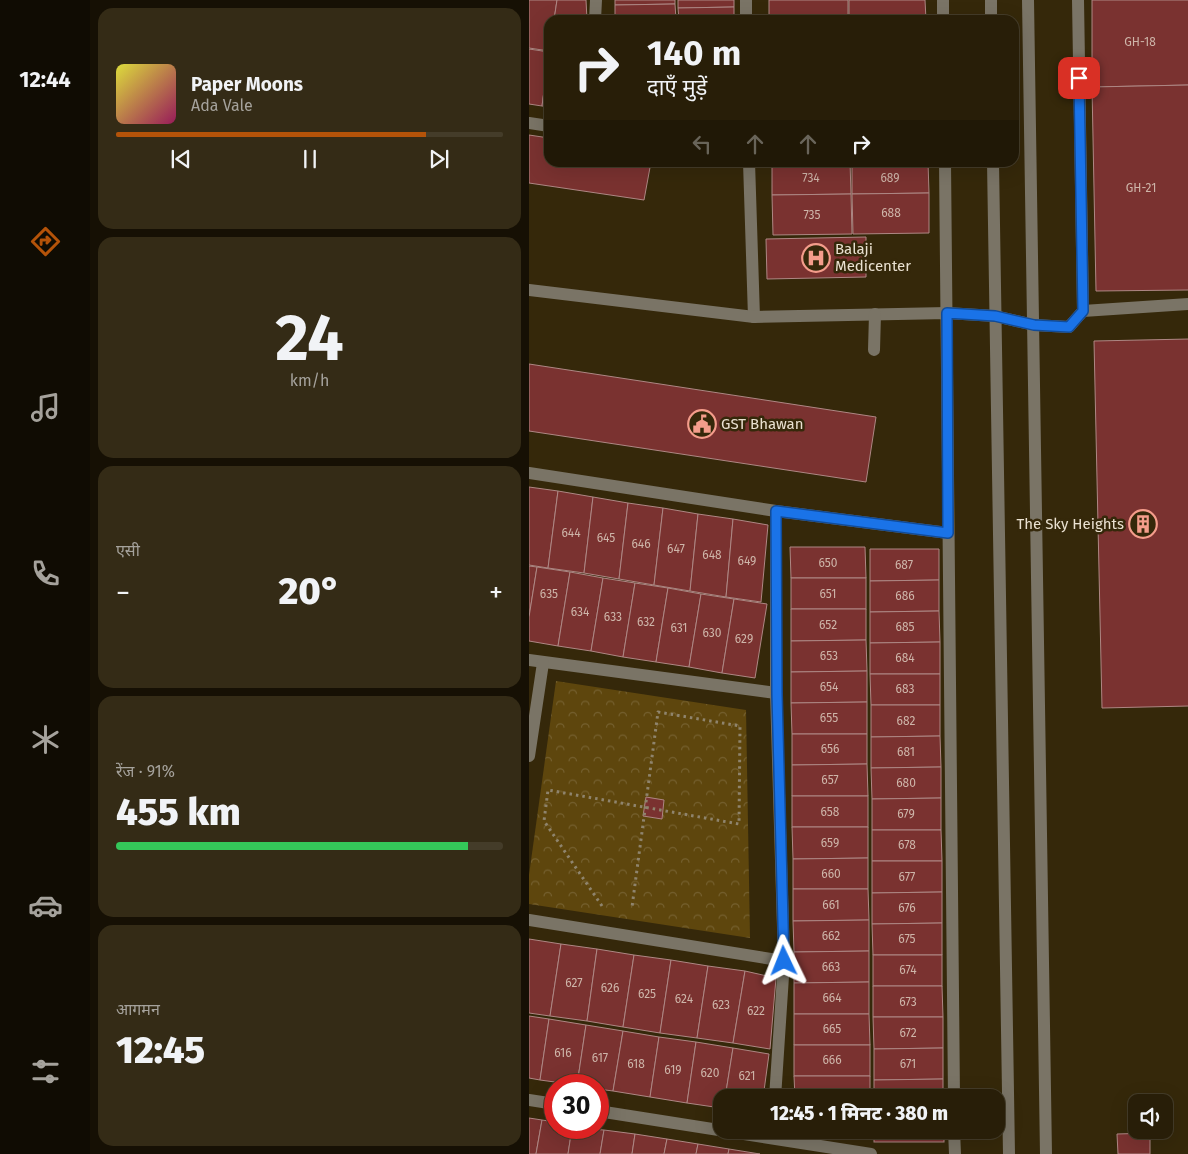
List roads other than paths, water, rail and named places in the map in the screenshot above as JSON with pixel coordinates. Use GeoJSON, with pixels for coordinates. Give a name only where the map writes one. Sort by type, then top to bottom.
{"type":"FeatureCollection","features":[{"type":"Feature","properties":{"kind":"street"},"geometry":{"type":"LineString","coordinates":[[595,15],[596,0]]}},
{"type":"Feature","properties":{"kind":"street"},"geometry":{"type":"LineString","coordinates":[[746,0],[746,15]]}},
{"type":"Feature","properties":{"kind":"street"},"geometry":{"type":"LineString","coordinates":[[943,0],[943,15]]}},
{"type":"Feature","properties":{"kind":"street"},"geometry":{"type":"LineString","coordinates":[[991,0],[991,15]]}},
{"type":"Feature","properties":{"kind":"street"},"geometry":{"type":"LineString","coordinates":[[1028,0],[1046,1154]]}},
{"type":"Feature","properties":{"kind":"street"},"geometry":{"type":"LineString","coordinates":[[529,290],[753,318],[947,313],[995,316],[1034,325],[1069,327],[1083,311],[1078,0]]}},
{"type":"Feature","properties":{"kind":"street"},"geometry":{"type":"LineString","coordinates":[[529,123],[544,125]]}},
{"type":"Feature","properties":{"kind":"street"},"geometry":{"type":"LineString","coordinates":[[749,167],[753,318]]}},
{"type":"Feature","properties":{"kind":"street"},"geometry":{"type":"LineString","coordinates":[[945,167],[954,1089]]}},
{"type":"Feature","properties":{"kind":"street"},"geometry":{"type":"LineString","coordinates":[[993,167],[1009,1154]]}},
{"type":"Feature","properties":{"kind":"street"},"geometry":{"type":"LineString","coordinates":[[1083,311],[1188,304]]}},
{"type":"Feature","properties":{"kind":"street"},"geometry":{"type":"LineString","coordinates":[[874,350],[875,314]]}},
{"type":"Feature","properties":{"kind":"street"},"geometry":{"type":"LineString","coordinates":[[529,473],[776,511],[948,533]]}},
{"type":"Feature","properties":{"kind":"street"},"geometry":{"type":"LineString","coordinates":[[776,511],[777,694],[784,961],[776,1089]]}},
{"type":"Feature","properties":{"kind":"street"},"geometry":{"type":"LineString","coordinates":[[529,660],[777,694]]}},
{"type":"Feature","properties":{"kind":"street"},"geometry":{"type":"LineString","coordinates":[[529,756],[543,663]]}},
{"type":"Feature","properties":{"kind":"street"},"geometry":{"type":"LineString","coordinates":[[529,920],[784,961]]}},
{"type":"Feature","properties":{"kind":"street"},"geometry":{"type":"LineString","coordinates":[[529,1100],[544,1102]]}},
{"type":"Feature","properties":{"kind":"street"},"geometry":{"type":"LineString","coordinates":[[609,1112],[713,1126]]}},
{"type":"Feature","properties":{"kind":"street"},"geometry":{"type":"LineString","coordinates":[[798,1139],[871,1154]]}},
{"type":"Feature","properties":{"kind":"street"},"geometry":{"type":"LineString","coordinates":[[954,1139],[955,1154]]}},
{"type":"Feature","properties":{"kind":"place","name":"Balaji Medicenter"},"geometry":{"type":"Point","coordinates":[816,258]}},
{"type":"Feature","properties":{"kind":"place","name":"GST Bhawan"},"geometry":{"type":"Point","coordinates":[702,424]}},
{"type":"Feature","properties":{"kind":"place","name":"The Sky Heights"},"geometry":{"type":"Point","coordinates":[1143,524]}}]}
